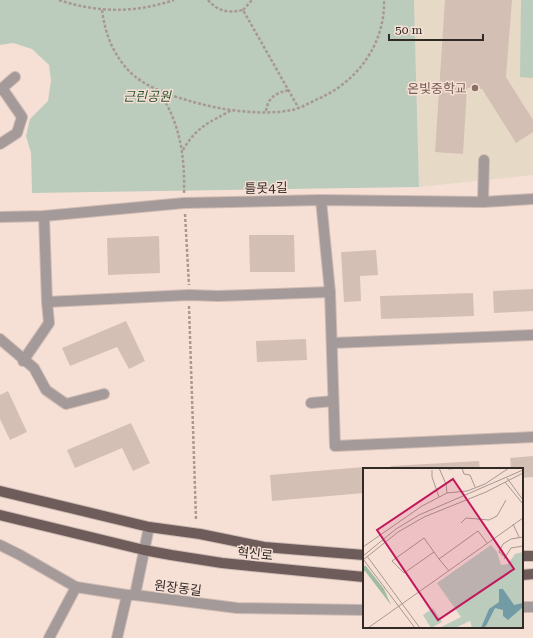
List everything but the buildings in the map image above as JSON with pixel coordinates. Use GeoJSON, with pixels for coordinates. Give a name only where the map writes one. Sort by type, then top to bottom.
{"type":"FeatureCollection","features":[{"type":"Feature","properties":{"kind":"main road","name":"혁신로"},"geometry":{"type":"LineString","coordinates":[[0,491],[149,527],[200,534],[264,548],[363,555]]}},
{"type":"Feature","properties":{"kind":"main road","name":"혁신로"},"geometry":{"type":"LineString","coordinates":[[0,515],[144,550],[222,563],[363,577]]}},
{"type":"Feature","properties":{"kind":"main road"},"geometry":{"type":"LineString","coordinates":[[523,575],[533,574]]}},
{"type":"Feature","properties":{"kind":"street"},"geometry":{"type":"LineString","coordinates":[[0,144],[17,133],[22,117],[1,89],[15,77]]}},
{"type":"Feature","properties":{"kind":"street"},"geometry":{"type":"LineString","coordinates":[[483,202],[484,160]]}},
{"type":"Feature","properties":{"kind":"street","name":"틀못4길"},"geometry":{"type":"LineString","coordinates":[[0,217],[44,216],[184,203],[321,200],[483,202],[533,199]]}},
{"type":"Feature","properties":{"kind":"street"},"geometry":{"type":"LineString","coordinates":[[321,200],[330,292],[335,446],[533,437]]}},
{"type":"Feature","properties":{"kind":"street"},"geometry":{"type":"LineString","coordinates":[[23,360],[49,323],[44,216]]}},
{"type":"Feature","properties":{"kind":"street"},"geometry":{"type":"LineString","coordinates":[[47,302],[189,295],[218,296],[330,292]]}},
{"type":"Feature","properties":{"kind":"street"},"geometry":{"type":"LineString","coordinates":[[332,343],[533,335]]}},
{"type":"Feature","properties":{"kind":"street"},"geometry":{"type":"LineString","coordinates":[[0,339],[34,368],[46,390],[66,404],[104,394]]}},
{"type":"Feature","properties":{"kind":"street"},"geometry":{"type":"LineString","coordinates":[[311,403],[333,402]]}},
{"type":"Feature","properties":{"kind":"street"},"geometry":{"type":"LineString","coordinates":[[117,638],[144,550],[149,527]]}},
{"type":"Feature","properties":{"kind":"street","name":"원장동길"},"geometry":{"type":"LineString","coordinates":[[0,545],[76,587],[237,608],[363,610]]}},
{"type":"Feature","properties":{"kind":"street"},"geometry":{"type":"LineString","coordinates":[[49,638],[76,587]]}},
{"type":"Feature","properties":{"kind":"path"},"geometry":{"type":"LineString","coordinates":[[59,0],[80,7],[102,10],[140,8],[158,5],[174,0]]}},
{"type":"Feature","properties":{"kind":"path"},"geometry":{"type":"LineString","coordinates":[[208,0],[214,6],[226,12],[244,10],[252,0]]}},
{"type":"Feature","properties":{"kind":"path"},"geometry":{"type":"LineString","coordinates":[[102,10],[104,27],[108,39],[120,60],[129,71],[158,90],[172,96],[206,106],[266,111],[292,110],[334,91],[343,85],[363,65],[375,45],[384,8],[384,0]]}},
{"type":"Feature","properties":{"kind":"path"},"geometry":{"type":"LineString","coordinates":[[244,10],[298,107]]}},
{"type":"Feature","properties":{"kind":"path"},"geometry":{"type":"LineString","coordinates":[[266,111],[267,103],[272,97],[278,92],[289,90]]}},
{"type":"Feature","properties":{"kind":"path"},"geometry":{"type":"LineString","coordinates":[[183,150],[190,137],[198,130],[233,109]]}},
{"type":"Feature","properties":{"kind":"shaded area","name":"온빛중학교"},"geometry":{"type":"Polygon","coordinates":[[[414,0],[533,0],[533,175],[419,187],[414,0]]]}},
{"type":"Feature","properties":{"kind":"green space","name":"근린공원"},"geometry":{"type":"Polygon","coordinates":[[[0,0],[414,0],[419,187],[32,193],[31,153],[26,136],[30,119],[48,101],[51,81],[49,65],[32,49],[13,43],[0,45],[0,0]]]}},
{"type":"Feature","properties":{"kind":"green space"},"geometry":{"type":"Polygon","coordinates":[[[521,0],[533,0],[533,78],[520,77],[521,0]]]}},
{"type":"Feature","properties":{"kind":"place","name":"온빛중학교"},"geometry":{"type":"Point","coordinates":[475,88]}}]}
